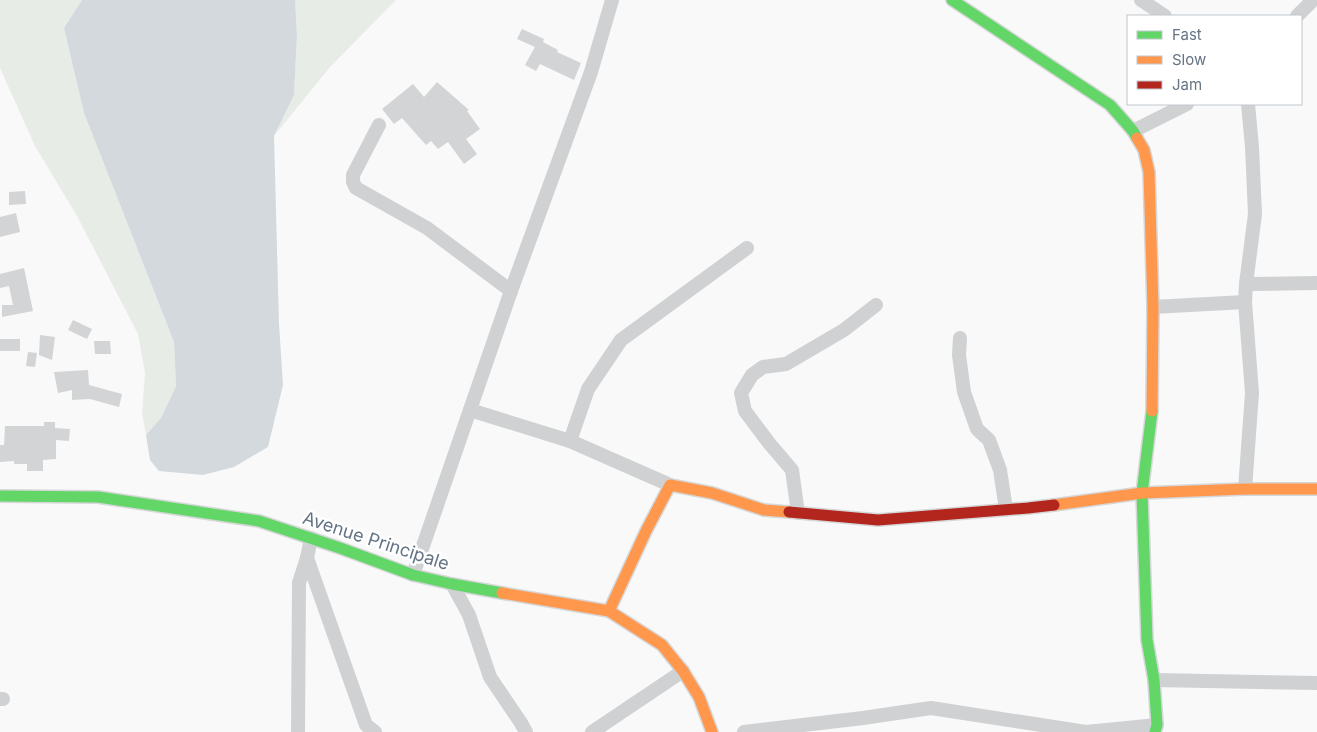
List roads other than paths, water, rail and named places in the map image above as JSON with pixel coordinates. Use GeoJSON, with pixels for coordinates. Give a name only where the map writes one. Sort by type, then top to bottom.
{"type":"FeatureCollection","features":[{"type":"Feature","properties":{"kind":"street"},"geometry":{"type":"LineString","coordinates":[[413,575],[510,291],[590,72],[612,0]]}},
{"type":"Feature","properties":{"kind":"street"},"geometry":{"type":"LineString","coordinates":[[744,732],[931,708],[1086,732],[1156,729],[1154,680],[1147,640],[1142,494],[1153,406],[1153,307],[1149,172],[1144,150],[1133,131],[1110,105],[952,0]]}},
{"type":"Feature","properties":{"kind":"street"},"geometry":{"type":"LineString","coordinates":[[1141,0],[1164,15]]}},
{"type":"Feature","properties":{"kind":"street"},"geometry":{"type":"LineString","coordinates":[[1297,15],[1314,3]]}},
{"type":"Feature","properties":{"kind":"street"},"geometry":{"type":"LineString","coordinates":[[1133,131],[1185,105]]}},
{"type":"Feature","properties":{"kind":"street"},"geometry":{"type":"LineString","coordinates":[[1245,489],[1252,392],[1245,302],[1255,214],[1248,105]]}},
{"type":"Feature","properties":{"kind":"street"},"geometry":{"type":"LineString","coordinates":[[379,125],[353,175],[353,182],[356,188],[427,228],[510,291]]}},
{"type":"Feature","properties":{"kind":"street"},"geometry":{"type":"LineString","coordinates":[[570,441],[588,389],[621,340],[747,248]]}},
{"type":"Feature","properties":{"kind":"street"},"geometry":{"type":"LineString","coordinates":[[1246,284],[1317,283]]}},
{"type":"Feature","properties":{"kind":"street"},"geometry":{"type":"LineString","coordinates":[[1153,307],[1245,302]]}},
{"type":"Feature","properties":{"kind":"street"},"geometry":{"type":"LineString","coordinates":[[798,512],[792,470],[745,411],[741,393],[752,375],[763,367],[786,364],[844,330],[876,304]]}},
{"type":"Feature","properties":{"kind":"street"},"geometry":{"type":"LineString","coordinates":[[960,338],[959,355],[964,392],[977,429],[989,440],[1000,470],[1006,509]]}},
{"type":"Feature","properties":{"kind":"street"},"geometry":{"type":"LineString","coordinates":[[470,410],[570,441],[670,485],[712,493],[764,510],[878,520],[1006,509],[1142,494],[1245,489],[1317,490]]}},
{"type":"Feature","properties":{"kind":"street"},"geometry":{"type":"LineString","coordinates":[[609,611],[646,531],[670,485]]}},
{"type":"Feature","properties":{"kind":"street","name":"Avenue Principale"},"geometry":{"type":"LineString","coordinates":[[0,496],[98,497],[259,521],[413,575],[452,584],[609,611],[662,645],[683,671],[698,697],[712,732]]}},
{"type":"Feature","properties":{"kind":"street"},"geometry":{"type":"LineString","coordinates":[[298,732],[300,583],[312,538]]}},
{"type":"Feature","properties":{"kind":"street"},"geometry":{"type":"LineString","coordinates":[[307,558],[366,725],[375,732]]}},
{"type":"Feature","properties":{"kind":"street"},"geometry":{"type":"LineString","coordinates":[[452,584],[469,615],[490,677],[526,732]]}},
{"type":"Feature","properties":{"kind":"street"},"geometry":{"type":"LineString","coordinates":[[592,732],[683,671]]}},
{"type":"Feature","properties":{"kind":"street"},"geometry":{"type":"LineString","coordinates":[[1154,680],[1317,683]]}}]}
